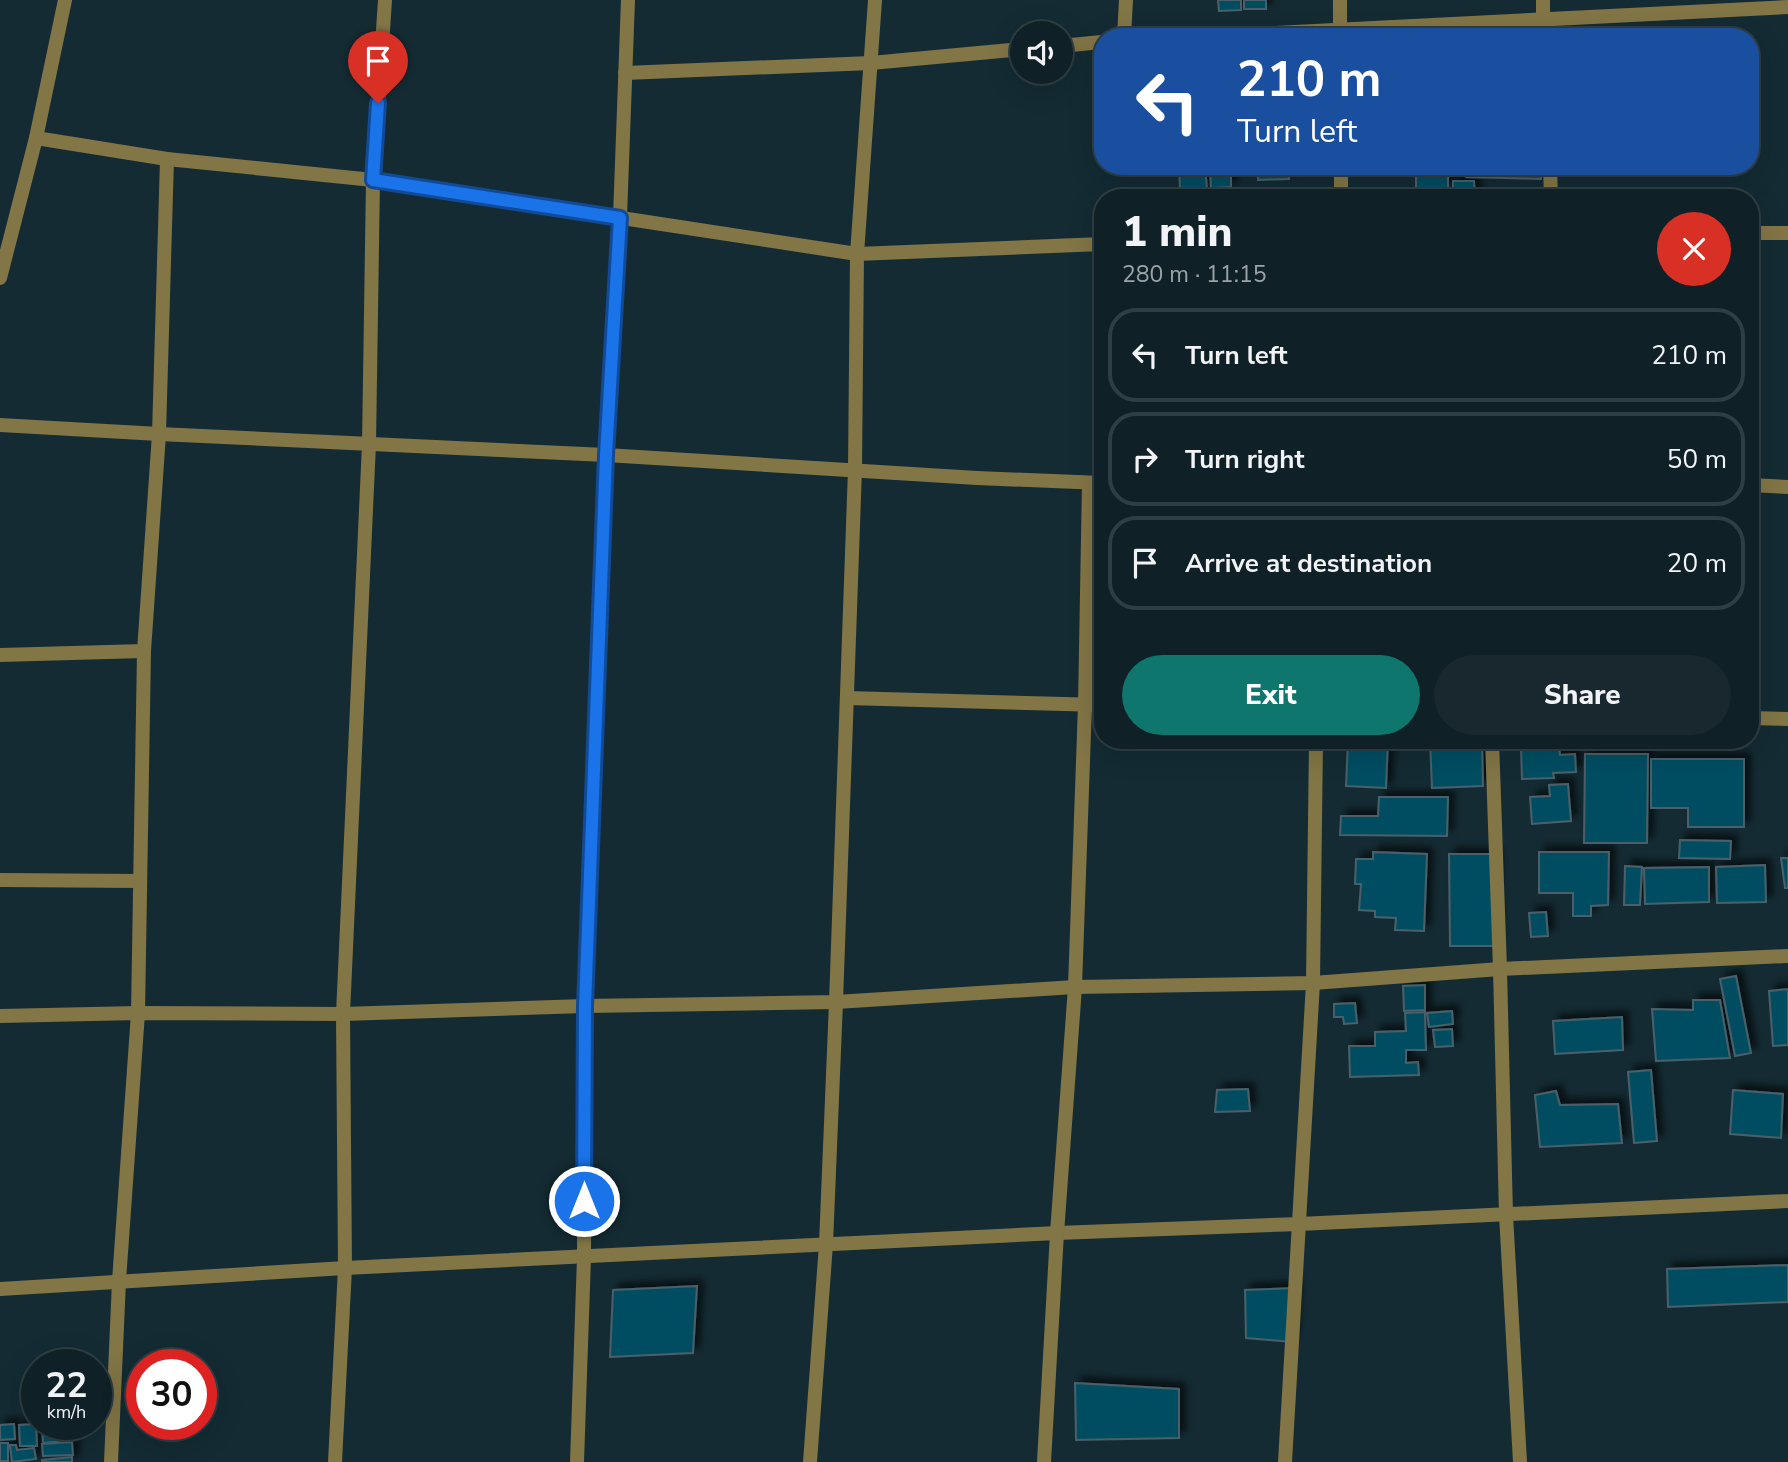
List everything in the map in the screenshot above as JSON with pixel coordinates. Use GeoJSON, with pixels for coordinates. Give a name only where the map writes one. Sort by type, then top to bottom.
{"type":"FeatureCollection","features":[{"type":"Feature","properties":{"kind":"street"},"geometry":{"type":"LineString","coordinates":[[0,278],[36,138],[65,0]]}},
{"type":"Feature","properties":{"kind":"street"},"geometry":{"type":"LineString","coordinates":[[335,1462],[345,1268],[343,1014],[369,444],[373,180],[385,0]]}},
{"type":"Feature","properties":{"kind":"street"},"geometry":{"type":"LineString","coordinates":[[577,1462],[584,1257],[585,1006],[606,455],[620,218],[628,0]]}},
{"type":"Feature","properties":{"kind":"street"},"geometry":{"type":"LineString","coordinates":[[810,1462],[826,1244],[855,469],[858,254],[875,0]]}},
{"type":"Feature","properties":{"kind":"street"},"geometry":{"type":"LineString","coordinates":[[1124,28],[1126,0]]}},
{"type":"Feature","properties":{"kind":"street"},"geometry":{"type":"LineString","coordinates":[[1340,0],[1340,28]]}},
{"type":"Feature","properties":{"kind":"street"},"geometry":{"type":"LineString","coordinates":[[1543,0],[1543,28]]}},
{"type":"Feature","properties":{"kind":"street"},"geometry":{"type":"LineString","coordinates":[[1421,28],[1734,4],[1788,7]]}},
{"type":"Feature","properties":{"kind":"street"},"geometry":{"type":"LineString","coordinates":[[1073,45],[1094,43]]}},
{"type":"Feature","properties":{"kind":"street"},"geometry":{"type":"LineString","coordinates":[[625,73],[872,63],[1010,50]]}},
{"type":"Feature","properties":{"kind":"street"},"geometry":{"type":"LineString","coordinates":[[36,138],[167,159],[373,180],[858,254],[1094,244]]}},
{"type":"Feature","properties":{"kind":"street"},"geometry":{"type":"LineString","coordinates":[[111,1462],[118,1281],[138,1013],[144,651],[159,434],[167,159]]}},
{"type":"Feature","properties":{"kind":"street"},"geometry":{"type":"LineString","coordinates":[[1759,233],[1788,233]]}},
{"type":"Feature","properties":{"kind":"street"},"geometry":{"type":"LineString","coordinates":[[0,425],[606,455],[977,478],[1094,482]]}},
{"type":"Feature","properties":{"kind":"street"},"geometry":{"type":"LineString","coordinates":[[1759,485],[1788,487]]}},
{"type":"Feature","properties":{"kind":"street"},"geometry":{"type":"LineString","coordinates":[[1044,1462],[1075,987],[1094,523]]}},
{"type":"Feature","properties":{"kind":"street"},"geometry":{"type":"LineString","coordinates":[[0,655],[144,651]]}},
{"type":"Feature","properties":{"kind":"street"},"geometry":{"type":"LineString","coordinates":[[847,698],[1094,705]]}},
{"type":"Feature","properties":{"kind":"street"},"geometry":{"type":"LineString","coordinates":[[1759,718],[1788,719]]}},
{"type":"Feature","properties":{"kind":"street"},"geometry":{"type":"LineString","coordinates":[[1285,1462],[1313,983],[1316,749]]}},
{"type":"Feature","properties":{"kind":"street"},"geometry":{"type":"LineString","coordinates":[[1492,749],[1506,1215],[1520,1462]]}},
{"type":"Feature","properties":{"kind":"street"},"geometry":{"type":"LineString","coordinates":[[0,880],[139,881]]}},
{"type":"Feature","properties":{"kind":"street"},"geometry":{"type":"LineString","coordinates":[[0,1016],[138,1013],[343,1014],[585,1006],[836,1002],[1075,987],[1313,983],[1500,969],[1788,956]]}},
{"type":"Feature","properties":{"kind":"street"},"geometry":{"type":"LineString","coordinates":[[0,1289],[345,1268],[826,1244],[1788,1201]]}},
{"type":"Feature","properties":{"kind":"building"},"geometry":{"type":"Polygon","coordinates":[[[1218,0],[1241,0],[1241,10],[1219,11],[1218,0]]]}},
{"type":"Feature","properties":{"kind":"building"},"geometry":{"type":"Polygon","coordinates":[[[1244,0],[1266,0],[1266,9],[1244,9],[1244,0]]]}},
{"type":"Feature","properties":{"kind":"building"},"geometry":{"type":"Polygon","coordinates":[[[1179,175],[1206,175],[1207,189],[1180,189],[1179,175]]]}},
{"type":"Feature","properties":{"kind":"building"},"geometry":{"type":"Polygon","coordinates":[[[1210,175],[1231,175],[1231,187],[1211,188],[1210,175]]]}},
{"type":"Feature","properties":{"kind":"building"},"geometry":{"type":"Polygon","coordinates":[[[1258,175],[1289,175],[1289,179],[1258,180],[1258,175]]]}},
{"type":"Feature","properties":{"kind":"building"},"geometry":{"type":"Polygon","coordinates":[[[1416,175],[1448,175],[1448,188],[1416,189],[1416,175]]]}},
{"type":"Feature","properties":{"kind":"building"},"geometry":{"type":"Polygon","coordinates":[[[1541,175],[1541,179],[1466,177],[1541,175]]]}},
{"type":"Feature","properties":{"kind":"building"},"geometry":{"type":"Polygon","coordinates":[[[1453,181],[1474,181],[1474,189],[1453,189],[1453,181]]]}},
{"type":"Feature","properties":{"kind":"building"},"geometry":{"type":"Polygon","coordinates":[[[1348,749],[1388,749],[1386,788],[1346,786],[1348,749]]]}},
{"type":"Feature","properties":{"kind":"building"},"geometry":{"type":"Polygon","coordinates":[[[1430,749],[1482,749],[1483,786],[1432,788],[1430,749]]]}},
{"type":"Feature","properties":{"kind":"building"},"geometry":{"type":"Polygon","coordinates":[[[1521,749],[1559,749],[1560,755],[1575,754],[1576,772],[1553,773],[1554,778],[1522,779],[1521,749]]]}},
{"type":"Feature","properties":{"kind":"building"},"geometry":{"type":"Polygon","coordinates":[[[1585,754],[1648,754],[1647,843],[1584,843],[1585,754]]]}},
{"type":"Feature","properties":{"kind":"building"},"geometry":{"type":"Polygon","coordinates":[[[1651,759],[1744,759],[1744,827],[1688,827],[1688,808],[1651,808],[1651,759]]]}},
{"type":"Feature","properties":{"kind":"building"},"geometry":{"type":"Polygon","coordinates":[[[1568,784],[1571,821],[1532,824],[1530,797],[1550,796],[1549,785],[1568,784]]]}},
{"type":"Feature","properties":{"kind":"building"},"geometry":{"type":"Polygon","coordinates":[[[1379,797],[1448,797],[1447,836],[1340,835],[1341,816],[1378,816],[1379,797]]]}},
{"type":"Feature","properties":{"kind":"building"},"geometry":{"type":"Polygon","coordinates":[[[1680,840],[1731,841],[1730,859],[1679,858],[1680,840]]]}},
{"type":"Feature","properties":{"kind":"building"},"geometry":{"type":"Polygon","coordinates":[[[1373,852],[1427,854],[1424,931],[1395,930],[1396,918],[1375,917],[1375,911],[1359,910],[1361,884],[1355,884],[1356,859],[1373,859],[1373,852]]]}},
{"type":"Feature","properties":{"kind":"building"},"geometry":{"type":"Polygon","coordinates":[[[1539,852],[1609,852],[1608,905],[1591,906],[1591,916],[1573,916],[1573,893],[1539,893],[1539,852]]]}},
{"type":"Feature","properties":{"kind":"building"},"geometry":{"type":"Polygon","coordinates":[[[1449,854],[1495,854],[1496,946],[1450,946],[1449,854]]]}},
{"type":"Feature","properties":{"kind":"building"},"geometry":{"type":"Polygon","coordinates":[[[1781,858],[1788,858],[1788,888],[1785,888],[1781,858]]]}},
{"type":"Feature","properties":{"kind":"building"},"geometry":{"type":"Polygon","coordinates":[[[1765,865],[1766,902],[1717,903],[1716,867],[1765,865]]]}},
{"type":"Feature","properties":{"kind":"building"},"geometry":{"type":"Polygon","coordinates":[[[1625,866],[1642,867],[1640,905],[1624,905],[1625,866]]]}},
{"type":"Feature","properties":{"kind":"building"},"geometry":{"type":"Polygon","coordinates":[[[1709,867],[1709,902],[1645,904],[1644,868],[1709,867]]]}},
{"type":"Feature","properties":{"kind":"building"},"geometry":{"type":"Polygon","coordinates":[[[1546,912],[1548,936],[1531,937],[1529,913],[1546,912]]]}},
{"type":"Feature","properties":{"kind":"building"},"geometry":{"type":"Polygon","coordinates":[[[1736,976],[1751,1053],[1735,1056],[1720,979],[1736,976]]]}},
{"type":"Feature","properties":{"kind":"building"},"geometry":{"type":"Polygon","coordinates":[[[1425,985],[1425,1010],[1404,1011],[1403,986],[1425,985]]]}},
{"type":"Feature","properties":{"kind":"building"},"geometry":{"type":"Polygon","coordinates":[[[1788,989],[1788,1045],[1773,1046],[1769,991],[1788,989]]]}},
{"type":"Feature","properties":{"kind":"building"},"geometry":{"type":"Polygon","coordinates":[[[1693,1000],[1720,1000],[1730,1058],[1656,1061],[1652,1009],[1693,1010],[1693,1000]]]}},
{"type":"Feature","properties":{"kind":"building"},"geometry":{"type":"Polygon","coordinates":[[[1355,1003],[1357,1023],[1344,1024],[1343,1017],[1334,1017],[1334,1004],[1355,1003]]]}},
{"type":"Feature","properties":{"kind":"building"},"geometry":{"type":"Polygon","coordinates":[[[1452,1011],[1453,1024],[1429,1027],[1427,1013],[1452,1011]]]}},
{"type":"Feature","properties":{"kind":"building"},"geometry":{"type":"Polygon","coordinates":[[[1425,1012],[1426,1050],[1406,1050],[1406,1063],[1418,1062],[1419,1075],[1350,1077],[1349,1046],[1375,1046],[1375,1032],[1406,1031],[1405,1013],[1425,1012]]]}},
{"type":"Feature","properties":{"kind":"building"},"geometry":{"type":"Polygon","coordinates":[[[1622,1017],[1623,1050],[1555,1054],[1553,1021],[1622,1017]]]}},
{"type":"Feature","properties":{"kind":"building"},"geometry":{"type":"Polygon","coordinates":[[[1452,1029],[1453,1046],[1435,1047],[1433,1030],[1452,1029]]]}},
{"type":"Feature","properties":{"kind":"building"},"geometry":{"type":"Polygon","coordinates":[[[1651,1070],[1657,1141],[1634,1143],[1628,1072],[1651,1070]]]}},
{"type":"Feature","properties":{"kind":"building"},"geometry":{"type":"Polygon","coordinates":[[[1248,1089],[1250,1111],[1215,1112],[1217,1090],[1248,1089]]]}},
{"type":"Feature","properties":{"kind":"building"},"geometry":{"type":"Polygon","coordinates":[[[1733,1090],[1783,1094],[1781,1138],[1730,1134],[1733,1090]]]}},
{"type":"Feature","properties":{"kind":"building"},"geometry":{"type":"Polygon","coordinates":[[[1556,1091],[1560,1105],[1618,1104],[1622,1143],[1540,1147],[1535,1095],[1556,1091]]]}},
{"type":"Feature","properties":{"kind":"building"},"geometry":{"type":"Polygon","coordinates":[[[1788,1265],[1788,1302],[1668,1307],[1667,1269],[1788,1265]]]}},
{"type":"Feature","properties":{"kind":"building"},"geometry":{"type":"Polygon","coordinates":[[[697,1286],[693,1353],[610,1357],[613,1290],[697,1286]]]}},
{"type":"Feature","properties":{"kind":"building"},"geometry":{"type":"Polygon","coordinates":[[[1295,1288],[1292,1342],[1246,1338],[1245,1290],[1295,1288]]]}},
{"type":"Feature","properties":{"kind":"building"},"geometry":{"type":"Polygon","coordinates":[[[1075,1383],[1179,1389],[1179,1438],[1076,1440],[1075,1383]]]}},
{"type":"Feature","properties":{"kind":"building"},"geometry":{"type":"Polygon","coordinates":[[[14,1424],[15,1439],[0,1440],[0,1425],[14,1424]]]}},
{"type":"Feature","properties":{"kind":"building"},"geometry":{"type":"Polygon","coordinates":[[[19,1425],[21,1440],[37,1440],[37,1446],[20,1446],[19,1425]]]}},
{"type":"Feature","properties":{"kind":"building"},"geometry":{"type":"Polygon","coordinates":[[[43,1440],[74,1440],[43,1443],[43,1440]]]}},
{"type":"Feature","properties":{"kind":"building"},"geometry":{"type":"Polygon","coordinates":[[[72,1442],[73,1455],[43,1456],[42,1444],[72,1442]]]}},
{"type":"Feature","properties":{"kind":"building"},"geometry":{"type":"Polygon","coordinates":[[[0,1443],[8,1443],[8,1461],[0,1461],[0,1443]]]}},
{"type":"Feature","properties":{"kind":"building"},"geometry":{"type":"Polygon","coordinates":[[[10,1445],[16,1445],[17,1450],[34,1448],[36,1459],[12,1462],[10,1445]]]}},
{"type":"Feature","properties":{"kind":"building"},"geometry":{"type":"Polygon","coordinates":[[[72,1457],[72,1462],[42,1462],[42,1460],[72,1457]]]}},
{"type":"Feature","properties":{"kind":"route"},"geometry":{"type":"LineString","coordinates":[[378,103],[373,180],[620,218],[606,455],[585,1006],[584,1201]]}}]}
